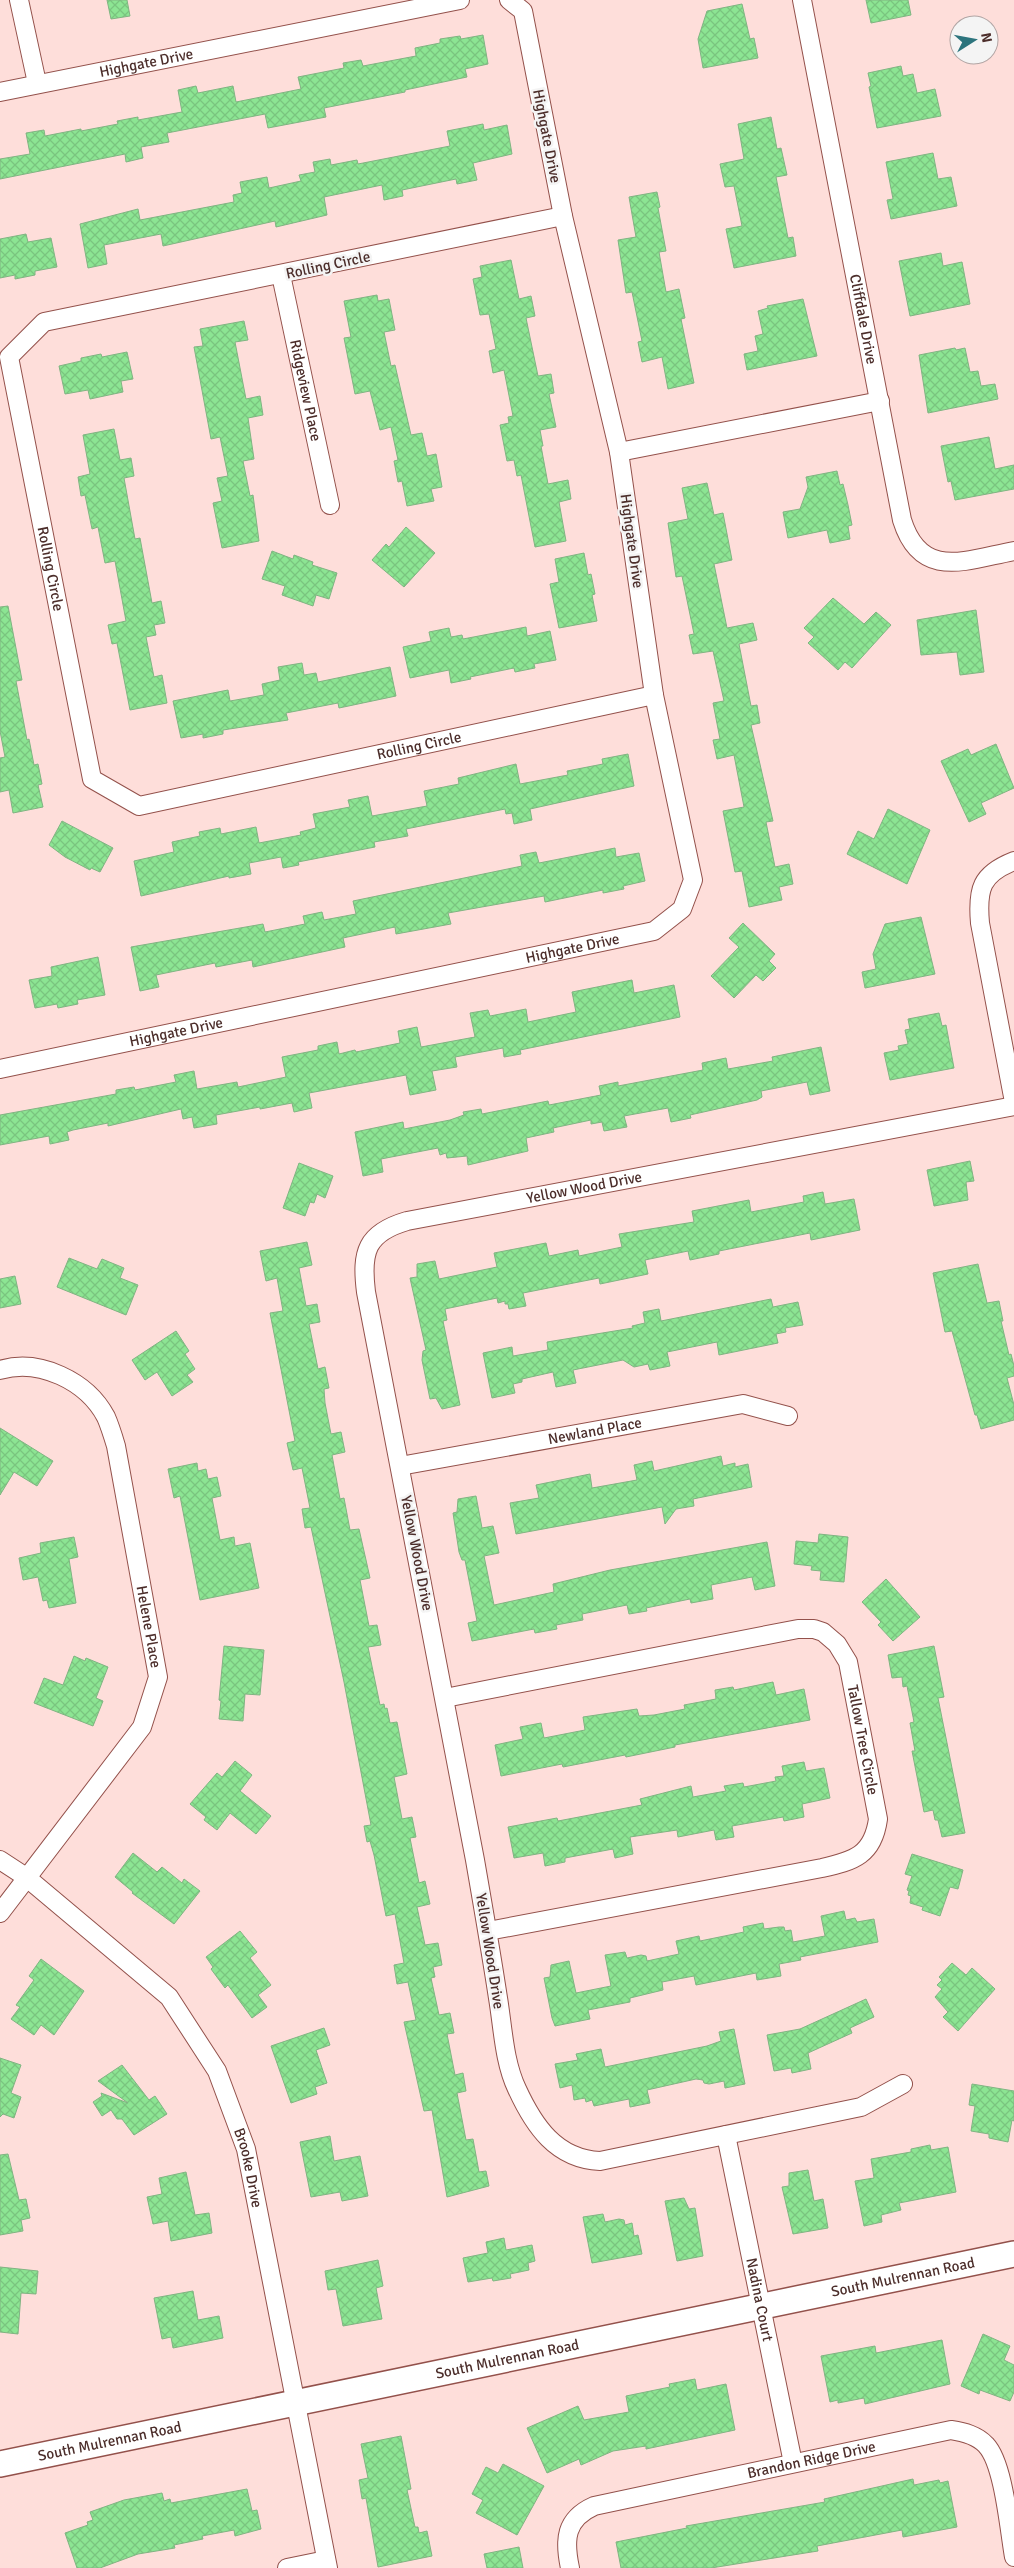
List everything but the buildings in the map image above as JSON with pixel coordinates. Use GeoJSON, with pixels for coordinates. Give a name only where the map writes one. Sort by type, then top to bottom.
{"type":"FeatureCollection","features":[{"type":"Feature","properties":{"kind":"street"},"geometry":{"type":"LineString","coordinates":[[19,0],[37,83]]}},
{"type":"Feature","properties":{"kind":"street","name":"Highgate Drive"},"geometry":{"type":"LineString","coordinates":[[0,92],[37,83],[460,0]]}},
{"type":"Feature","properties":{"kind":"street","name":"Highgate Drive"},"geometry":{"type":"LineString","coordinates":[[0,1069],[654,931],[682,909],[693,880],[654,695],[619,452],[563,216],[523,11],[509,0]]}},
{"type":"Feature","properties":{"kind":"street","name":"Cliffdale Drive"},"geometry":{"type":"LineString","coordinates":[[802,0],[902,520],[907,537],[915,549],[939,562],[953,562],[1007,552]]}},
{"type":"Feature","properties":{"kind":"street","name":"Rolling Circle"},"geometry":{"type":"LineString","coordinates":[[563,216],[282,275],[44,322],[9,357],[92,779],[140,806],[654,695]]}},
{"type":"Feature","properties":{"kind":"street","name":"Ridgeview Place"},"geometry":{"type":"LineString","coordinates":[[282,275],[330,505]]}},
{"type":"Feature","properties":{"kind":"street"},"geometry":{"type":"LineString","coordinates":[[619,452],[880,402]]}},
{"type":"Feature","properties":{"kind":"street"},"geometry":{"type":"LineString","coordinates":[[1014,861],[998,867],[989,876],[981,886],[978,898],[980,922],[1014,1102]]}},
{"type":"Feature","properties":{"kind":"street","name":"Yellow Wood Drive"},"geometry":{"type":"LineString","coordinates":[[902,2084],[861,2107],[600,2161],[584,2160],[570,2156],[542,2133],[517,2089],[508,2065],[488,1931],[364,1273],[368,1248],[373,1238],[382,1230],[407,1221],[1014,1106]]}},
{"type":"Feature","properties":{"kind":"street","name":"Helene Place"},"geometry":{"type":"LineString","coordinates":[[0,1370],[38,1368],[64,1377],[86,1393],[105,1415],[116,1446],[158,1677],[142,1727],[0,1913]]}},
{"type":"Feature","properties":{"kind":"street","name":"Newland Place"},"geometry":{"type":"LineString","coordinates":[[400,1466],[743,1404],[788,1416]]}},
{"type":"Feature","properties":{"kind":"street","name":"Tallow Tree Circle"},"geometry":{"type":"LineString","coordinates":[[445,1698],[798,1629],[814,1629],[831,1637],[844,1652],[854,1684],[878,1819],[876,1831],[871,1841],[858,1858],[822,1868],[488,1931]]}},
{"type":"Feature","properties":{"kind":"street","name":"Brooke Drive"},"geometry":{"type":"LineString","coordinates":[[0,1860],[26,1877],[169,1998],[217,2071],[246,2149],[327,2564]]}},
{"type":"Feature","properties":{"kind":"street","name":"Nadina Court"},"geometry":{"type":"LineString","coordinates":[[726,2135],[793,2463]]}},
{"type":"Feature","properties":{"kind":"street","name":"South Mulrennan Road"},"geometry":{"type":"LineString","coordinates":[[0,2464],[1014,2254]]}},
{"type":"Feature","properties":{"kind":"street","name":"Brandon Ridge Drive"},"geometry":{"type":"LineString","coordinates":[[570,2568],[566,2547],[567,2536],[570,2527],[586,2509],[604,2503],[951,2430],[972,2435],[986,2445],[997,2462],[1014,2557]]}},
{"type":"Feature","properties":{"kind":"street"},"geometry":{"type":"LineString","coordinates":[[288,2568],[327,2564]]}}]}
